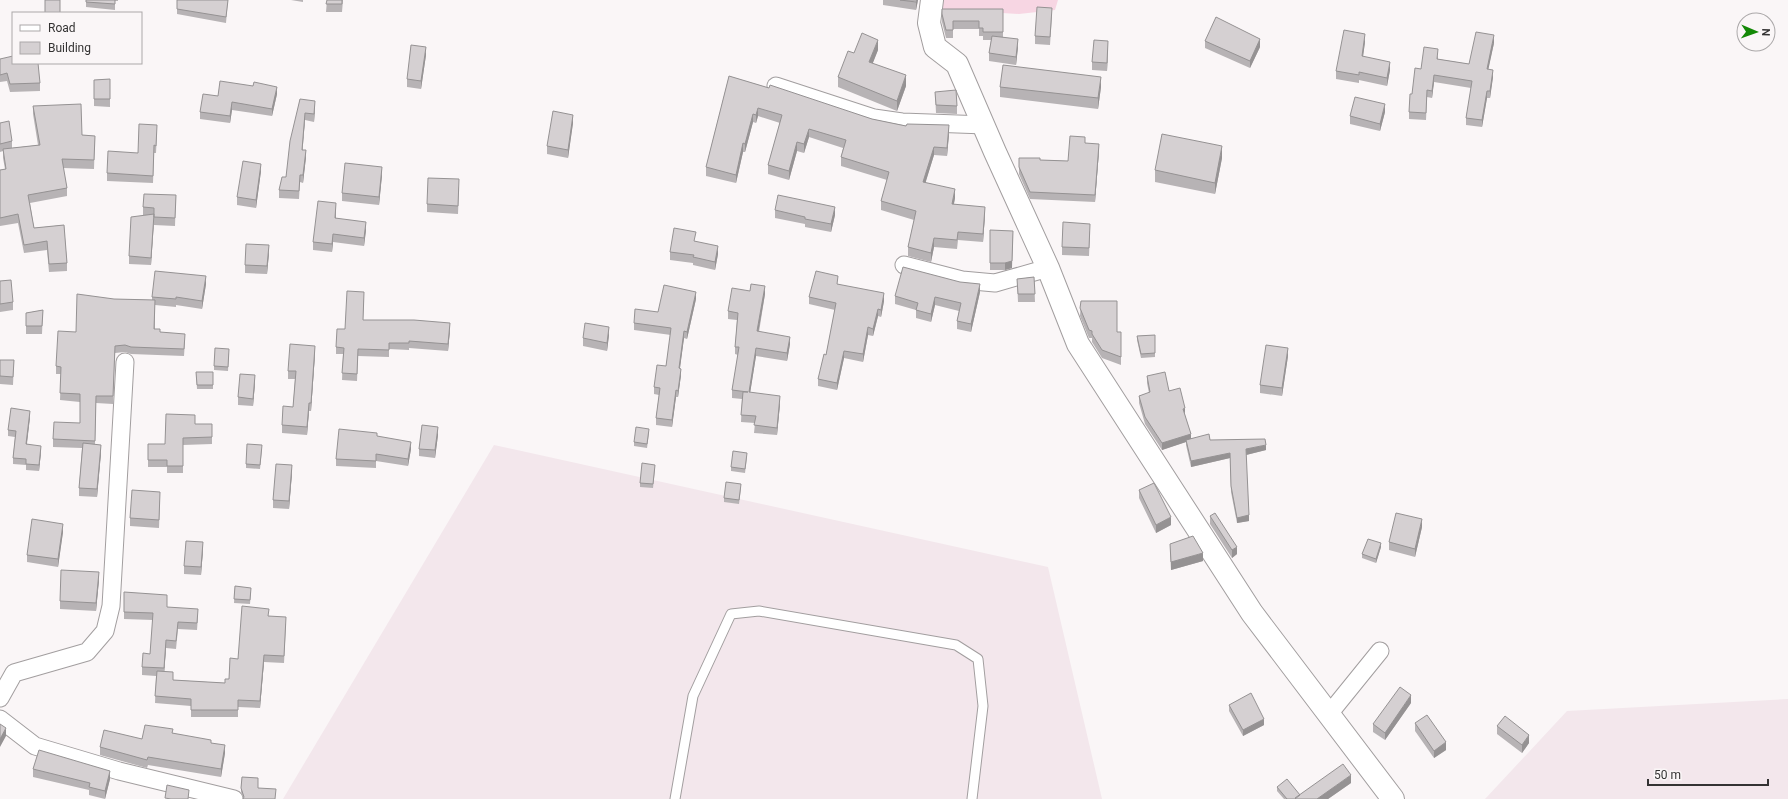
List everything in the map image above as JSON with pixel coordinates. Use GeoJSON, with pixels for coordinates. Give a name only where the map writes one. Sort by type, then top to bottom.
{"type":"FeatureCollection","features":[{"type":"Feature","properties":{"kind":"street"},"geometry":{"type":"LineString","coordinates":[[932,0],[929,22],[936,47],[957,64],[1048,268],[1078,344],[1252,613],[1393,799]]}},
{"type":"Feature","properties":{"kind":"street"},"geometry":{"type":"LineString","coordinates":[[776,86],[874,118],[902,122],[985,125]]}},
{"type":"Feature","properties":{"kind":"street"},"geometry":{"type":"LineString","coordinates":[[904,265],[962,280],[995,283],[1048,268]]}},
{"type":"Feature","properties":{"kind":"street"},"geometry":{"type":"LineString","coordinates":[[0,698],[14,673],[87,652],[105,631],[111,606],[125,362]]}},
{"type":"Feature","properties":{"kind":"street"},"geometry":{"type":"LineString","coordinates":[[1329,714],[1380,651]]}},
{"type":"Feature","properties":{"kind":"street"},"geometry":{"type":"LineString","coordinates":[[0,719],[35,746],[119,771],[234,799]]}},
{"type":"Feature","properties":{"kind":"lane"},"geometry":{"type":"LineString","coordinates":[[675,799],[693,696],[731,614],[759,611],[956,645],[978,659],[983,706],[972,799]]}},
{"type":"Feature","properties":{"kind":"shaded area"},"geometry":{"type":"Polygon","coordinates":[[[939,0],[1058,0],[1055,10],[1019,14],[938,9],[939,0]]]}},
{"type":"Feature","properties":{"kind":"shaded area"},"geometry":{"type":"Polygon","coordinates":[[[494,445],[1048,567],[1102,799],[283,799],[494,445]]]}},
{"type":"Feature","properties":{"kind":"shaded area"},"geometry":{"type":"Polygon","coordinates":[[[1788,699],[1788,799],[1485,799],[1567,711],[1788,699]]]}},
{"type":"Feature","properties":{"kind":"building"},"geometry":{"type":"Polygon","coordinates":[[[45,0],[60,0],[60,12],[45,12],[45,0]]]}},
{"type":"Feature","properties":{"kind":"building"},"geometry":{"type":"Polygon","coordinates":[[[86,0],[115,0],[115,4],[86,2],[86,0]]]}},
{"type":"Feature","properties":{"kind":"building"},"geometry":{"type":"Polygon","coordinates":[[[177,0],[228,0],[226,17],[177,9],[177,0]]]}},
{"type":"Feature","properties":{"kind":"building"},"geometry":{"type":"Polygon","coordinates":[[[327,0],[342,0],[342,4],[326,4],[327,0]]]}},
{"type":"Feature","properties":{"kind":"building"},"geometry":{"type":"Polygon","coordinates":[[[900,0],[917,0],[916,2],[900,0]]]}},
{"type":"Feature","properties":{"kind":"building"},"geometry":{"type":"Polygon","coordinates":[[[1037,7],[1052,8],[1050,37],[1035,36],[1037,7]]]}},
{"type":"Feature","properties":{"kind":"building"},"geometry":{"type":"Polygon","coordinates":[[[942,9],[1003,9],[1003,32],[983,32],[983,28],[979,28],[979,21],[953,21],[953,30],[946,30],[942,9]]]}},
{"type":"Feature","properties":{"kind":"building"},"geometry":{"type":"Polygon","coordinates":[[[1216,17],[1260,39],[1250,61],[1205,41],[1216,17]]]}},
{"type":"Feature","properties":{"kind":"building"},"geometry":{"type":"Polygon","coordinates":[[[1344,30],[1365,34],[1362,56],[1390,62],[1387,78],[1359,72],[1359,75],[1336,71],[1344,30]]]}},
{"type":"Feature","properties":{"kind":"building"},"geometry":{"type":"Polygon","coordinates":[[[1476,32],[1494,35],[1487,69],[1493,70],[1490,91],[1487,91],[1482,120],[1466,118],[1472,81],[1434,75],[1432,91],[1427,90],[1426,113],[1409,112],[1410,94],[1412,94],[1415,68],[1421,69],[1424,47],[1438,49],[1437,59],[1469,64],[1476,32]]]}},
{"type":"Feature","properties":{"kind":"building"},"geometry":{"type":"Polygon","coordinates":[[[862,33],[878,40],[869,62],[906,75],[897,101],[838,77],[848,51],[854,53],[862,33]]]}},
{"type":"Feature","properties":{"kind":"building"},"geometry":{"type":"Polygon","coordinates":[[[992,36],[1018,39],[1016,57],[989,53],[992,36]]]}},
{"type":"Feature","properties":{"kind":"building"},"geometry":{"type":"Polygon","coordinates":[[[1094,40],[1108,41],[1107,63],[1092,62],[1094,40]]]}},
{"type":"Feature","properties":{"kind":"building"},"geometry":{"type":"Polygon","coordinates":[[[411,45],[426,47],[421,81],[407,79],[411,45]]]}},
{"type":"Feature","properties":{"kind":"building"},"geometry":{"type":"Polygon","coordinates":[[[12,56],[12,64],[38,64],[40,83],[10,84],[7,73],[0,75],[0,59],[12,56]]]}},
{"type":"Feature","properties":{"kind":"building"},"geometry":{"type":"Polygon","coordinates":[[[1003,65],[1101,77],[1098,98],[1000,87],[1003,65]]]}},
{"type":"Feature","properties":{"kind":"building"},"geometry":{"type":"Polygon","coordinates":[[[729,76],[769,88],[770,85],[872,119],[906,126],[907,124],[949,125],[947,148],[934,147],[923,182],[955,189],[952,204],[985,207],[983,234],[958,232],[957,240],[934,238],[931,253],[908,247],[916,211],[881,201],[889,172],[841,157],[846,140],[809,129],[804,144],[797,142],[789,171],[768,165],[782,115],[758,108],[756,115],[753,114],[745,144],[743,143],[736,175],[706,167],[729,76]]]}},
{"type":"Feature","properties":{"kind":"building"},"geometry":{"type":"Polygon","coordinates":[[[110,79],[110,99],[94,99],[94,80],[110,79]]]}},
{"type":"Feature","properties":{"kind":"building"},"geometry":{"type":"Polygon","coordinates":[[[220,81],[253,86],[254,82],[277,87],[272,109],[232,102],[230,116],[200,112],[203,94],[218,96],[220,81]]]}},
{"type":"Feature","properties":{"kind":"building"},"geometry":{"type":"Polygon","coordinates":[[[956,90],[957,106],[936,105],[935,92],[956,90]]]}},
{"type":"Feature","properties":{"kind":"building"},"geometry":{"type":"Polygon","coordinates":[[[1355,97],[1385,104],[1380,124],[1350,116],[1355,97]]]}},
{"type":"Feature","properties":{"kind":"building"},"geometry":{"type":"Polygon","coordinates":[[[300,99],[315,101],[314,114],[305,113],[302,150],[306,150],[303,175],[300,175],[299,191],[279,190],[282,177],[286,177],[290,141],[300,99]]]}},
{"type":"Feature","properties":{"kind":"building"},"geometry":{"type":"Polygon","coordinates":[[[81,104],[82,135],[95,136],[94,160],[62,159],[67,188],[28,195],[34,228],[64,225],[67,263],[49,264],[47,241],[24,245],[18,214],[0,218],[0,170],[6,169],[3,149],[40,145],[33,106],[81,104]]]}},
{"type":"Feature","properties":{"kind":"building"},"geometry":{"type":"Polygon","coordinates":[[[553,111],[573,115],[568,150],[547,146],[553,111]]]}},
{"type":"Feature","properties":{"kind":"building"},"geometry":{"type":"Polygon","coordinates":[[[9,121],[12,141],[0,144],[0,123],[9,121]]]}},
{"type":"Feature","properties":{"kind":"building"},"geometry":{"type":"Polygon","coordinates":[[[139,124],[157,125],[156,146],[154,145],[153,176],[107,173],[108,151],[138,153],[139,124]]]}},
{"type":"Feature","properties":{"kind":"building"},"geometry":{"type":"Polygon","coordinates":[[[1162,134],[1222,146],[1215,183],[1155,170],[1162,134]]]}},
{"type":"Feature","properties":{"kind":"building"},"geometry":{"type":"Polygon","coordinates":[[[1070,136],[1085,137],[1085,143],[1099,144],[1095,195],[1030,192],[1019,167],[1019,158],[1040,158],[1040,160],[1068,161],[1070,136]]]}},
{"type":"Feature","properties":{"kind":"building"},"geometry":{"type":"Polygon","coordinates":[[[243,161],[261,164],[256,200],[237,197],[243,161]]]}},
{"type":"Feature","properties":{"kind":"building"},"geometry":{"type":"Polygon","coordinates":[[[345,163],[382,167],[379,197],[342,193],[345,163]]]}},
{"type":"Feature","properties":{"kind":"building"},"geometry":{"type":"Polygon","coordinates":[[[428,178],[459,179],[458,206],[427,204],[428,178]]]}},
{"type":"Feature","properties":{"kind":"building"},"geometry":{"type":"Polygon","coordinates":[[[144,194],[176,195],[175,218],[154,217],[154,208],[143,207],[144,194]]]}},
{"type":"Feature","properties":{"kind":"building"},"geometry":{"type":"Polygon","coordinates":[[[778,195],[835,207],[831,224],[805,219],[805,217],[775,210],[778,195]]]}},
{"type":"Feature","properties":{"kind":"building"},"geometry":{"type":"Polygon","coordinates":[[[318,201],[336,203],[335,218],[366,222],[364,238],[333,234],[332,244],[313,242],[318,201]]]}},
{"type":"Feature","properties":{"kind":"building"},"geometry":{"type":"Polygon","coordinates":[[[154,214],[151,258],[129,256],[131,217],[154,214]]]}},
{"type":"Feature","properties":{"kind":"building"},"geometry":{"type":"Polygon","coordinates":[[[1063,222],[1090,224],[1089,248],[1062,247],[1063,222]]]}},
{"type":"Feature","properties":{"kind":"building"},"geometry":{"type":"Polygon","coordinates":[[[674,228],[696,232],[694,241],[718,246],[715,262],[693,257],[694,255],[670,252],[674,228]]]}},
{"type":"Feature","properties":{"kind":"building"},"geometry":{"type":"Polygon","coordinates":[[[990,230],[1013,231],[1012,261],[1005,263],[990,263],[990,230]]]}},
{"type":"Feature","properties":{"kind":"building"},"geometry":{"type":"Polygon","coordinates":[[[246,244],[269,245],[267,266],[245,265],[246,244]]]}},
{"type":"Feature","properties":{"kind":"building"},"geometry":{"type":"Polygon","coordinates":[[[903,267],[960,282],[980,284],[971,324],[957,321],[961,303],[935,297],[931,314],[916,310],[918,303],[895,296],[903,267]]]}},
{"type":"Feature","properties":{"kind":"building"},"geometry":{"type":"Polygon","coordinates":[[[155,271],[206,276],[202,301],[176,297],[176,299],[152,297],[155,271]]]}},
{"type":"Feature","properties":{"kind":"building"},"geometry":{"type":"Polygon","coordinates":[[[816,271],[838,276],[837,284],[884,293],[881,310],[878,309],[873,329],[868,327],[863,354],[844,351],[837,383],[818,379],[824,354],[826,355],[836,303],[809,297],[816,271]]]}},
{"type":"Feature","properties":{"kind":"building"},"geometry":{"type":"Polygon","coordinates":[[[1034,277],[1035,294],[1018,294],[1017,279],[1034,277]]]}},
{"type":"Feature","properties":{"kind":"building"},"geometry":{"type":"Polygon","coordinates":[[[11,280],[13,302],[0,304],[0,281],[11,280]]]}},
{"type":"Feature","properties":{"kind":"building"},"geometry":{"type":"Polygon","coordinates":[[[751,284],[765,286],[757,331],[790,337],[787,353],[756,348],[749,392],[780,396],[777,428],[754,425],[756,416],[741,415],[743,392],[748,392],[732,390],[739,347],[735,347],[738,313],[728,311],[732,288],[750,291],[751,284]]]}},
{"type":"Feature","properties":{"kind":"building"},"geometry":{"type":"Polygon","coordinates":[[[664,285],[696,292],[687,332],[684,331],[679,368],[681,369],[678,391],[676,390],[672,420],[656,418],[660,388],[654,387],[657,365],[666,366],[671,328],[634,323],[635,309],[658,312],[664,285]]]}},
{"type":"Feature","properties":{"kind":"building"},"geometry":{"type":"Polygon","coordinates":[[[347,291],[364,292],[363,320],[414,320],[450,323],[448,344],[409,341],[409,343],[389,343],[389,350],[358,349],[357,374],[342,373],[344,348],[336,347],[337,329],[345,329],[347,291]]]}},
{"type":"Feature","properties":{"kind":"building"},"geometry":{"type":"Polygon","coordinates":[[[77,294],[114,299],[155,300],[154,329],[160,329],[160,332],[185,334],[184,349],[131,347],[125,345],[115,346],[113,396],[96,396],[95,441],[53,439],[54,422],[80,423],[80,394],[60,393],[61,367],[56,366],[58,331],[76,332],[77,294]]]}},
{"type":"Feature","properties":{"kind":"building"},"geometry":{"type":"Polygon","coordinates":[[[1081,301],[1117,301],[1117,332],[1121,332],[1121,357],[1102,350],[1092,334],[1092,331],[1089,330],[1080,308],[1081,301]]]}},
{"type":"Feature","properties":{"kind":"building"},"geometry":{"type":"Polygon","coordinates":[[[43,310],[42,326],[26,326],[26,313],[43,310]]]}},
{"type":"Feature","properties":{"kind":"building"},"geometry":{"type":"Polygon","coordinates":[[[585,323],[609,327],[607,343],[583,338],[585,323]]]}},
{"type":"Feature","properties":{"kind":"building"},"geometry":{"type":"Polygon","coordinates":[[[1155,335],[1155,353],[1141,354],[1137,336],[1155,335]]]}},
{"type":"Feature","properties":{"kind":"building"},"geometry":{"type":"Polygon","coordinates":[[[290,344],[315,346],[311,403],[309,403],[307,427],[282,425],[283,406],[293,407],[296,371],[288,371],[290,344]]]}},
{"type":"Feature","properties":{"kind":"building"},"geometry":{"type":"Polygon","coordinates":[[[1266,345],[1288,348],[1282,388],[1260,385],[1266,345]]]}},
{"type":"Feature","properties":{"kind":"building"},"geometry":{"type":"Polygon","coordinates":[[[215,348],[229,349],[228,367],[214,366],[215,348]]]}},
{"type":"Feature","properties":{"kind":"building"},"geometry":{"type":"Polygon","coordinates":[[[0,360],[14,360],[13,377],[0,376],[0,360]]]}},
{"type":"Feature","properties":{"kind":"building"},"geometry":{"type":"Polygon","coordinates":[[[196,372],[213,372],[213,385],[197,385],[196,372]]]}},
{"type":"Feature","properties":{"kind":"building"},"geometry":{"type":"Polygon","coordinates":[[[1165,372],[1169,391],[1180,388],[1185,408],[1183,409],[1191,434],[1162,443],[1145,417],[1139,396],[1150,392],[1147,376],[1165,372]]]}},
{"type":"Feature","properties":{"kind":"building"},"geometry":{"type":"Polygon","coordinates":[[[240,374],[255,375],[253,399],[238,397],[240,374]]]}},
{"type":"Feature","properties":{"kind":"building"},"geometry":{"type":"Polygon","coordinates":[[[11,408],[30,411],[26,444],[41,446],[39,465],[26,464],[26,459],[13,458],[16,431],[8,430],[11,408]]]}},
{"type":"Feature","properties":{"kind":"building"},"geometry":{"type":"Polygon","coordinates":[[[166,414],[195,415],[195,424],[212,424],[212,437],[183,438],[183,466],[167,466],[167,460],[148,460],[148,444],[165,444],[166,414]]]}},
{"type":"Feature","properties":{"kind":"building"},"geometry":{"type":"Polygon","coordinates":[[[422,425],[438,427],[435,450],[419,449],[422,425]]]}},
{"type":"Feature","properties":{"kind":"building"},"geometry":{"type":"Polygon","coordinates":[[[636,427],[649,429],[647,444],[634,442],[636,427]]]}},
{"type":"Feature","properties":{"kind":"building"},"geometry":{"type":"Polygon","coordinates":[[[339,429],[377,433],[377,436],[411,442],[408,459],[376,454],[376,461],[336,459],[339,429]]]}},
{"type":"Feature","properties":{"kind":"building"},"geometry":{"type":"Polygon","coordinates":[[[1209,434],[1210,440],[1265,439],[1266,445],[1246,449],[1249,515],[1237,518],[1231,486],[1230,453],[1191,461],[1186,440],[1209,434]]]}},
{"type":"Feature","properties":{"kind":"building"},"geometry":{"type":"Polygon","coordinates":[[[83,443],[101,445],[97,489],[79,488],[83,443]]]}},
{"type":"Feature","properties":{"kind":"building"},"geometry":{"type":"Polygon","coordinates":[[[247,444],[262,445],[260,465],[246,464],[247,444]]]}},
{"type":"Feature","properties":{"kind":"building"},"geometry":{"type":"Polygon","coordinates":[[[733,451],[747,453],[745,469],[731,467],[733,451]]]}},
{"type":"Feature","properties":{"kind":"building"},"geometry":{"type":"Polygon","coordinates":[[[642,463],[655,465],[653,484],[640,483],[642,463]]]}},
{"type":"Feature","properties":{"kind":"building"},"geometry":{"type":"Polygon","coordinates":[[[276,464],[292,465],[289,501],[273,500],[276,464]]]}},
{"type":"Feature","properties":{"kind":"building"},"geometry":{"type":"Polygon","coordinates":[[[726,482],[741,484],[739,500],[724,498],[726,482]]]}},
{"type":"Feature","properties":{"kind":"building"},"geometry":{"type":"Polygon","coordinates":[[[1154,483],[1171,517],[1156,525],[1139,490],[1154,483]]]}},
{"type":"Feature","properties":{"kind":"building"},"geometry":{"type":"Polygon","coordinates":[[[132,490],[160,492],[159,520],[130,518],[132,490]]]}},
{"type":"Feature","properties":{"kind":"building"},"geometry":{"type":"Polygon","coordinates":[[[1215,513],[1237,547],[1232,550],[1210,516],[1215,513]]]}},
{"type":"Feature","properties":{"kind":"building"},"geometry":{"type":"Polygon","coordinates":[[[1396,513],[1422,519],[1415,549],[1389,542],[1396,513]]]}},
{"type":"Feature","properties":{"kind":"building"},"geometry":{"type":"Polygon","coordinates":[[[32,519],[63,524],[58,559],[27,555],[32,519]]]}},
{"type":"Feature","properties":{"kind":"building"},"geometry":{"type":"Polygon","coordinates":[[[1193,536],[1203,553],[1171,562],[1170,544],[1193,536]]]}},
{"type":"Feature","properties":{"kind":"building"},"geometry":{"type":"Polygon","coordinates":[[[1368,539],[1381,543],[1376,559],[1362,554],[1368,539]]]}},
{"type":"Feature","properties":{"kind":"building"},"geometry":{"type":"Polygon","coordinates":[[[186,541],[203,542],[201,567],[184,566],[186,541]]]}},
{"type":"Feature","properties":{"kind":"building"},"geometry":{"type":"Polygon","coordinates":[[[61,570],[99,572],[96,603],[60,601],[61,570]]]}},
{"type":"Feature","properties":{"kind":"building"},"geometry":{"type":"Polygon","coordinates":[[[235,586],[251,588],[250,600],[234,599],[235,586]]]}},
{"type":"Feature","properties":{"kind":"building"},"geometry":{"type":"Polygon","coordinates":[[[124,592],[167,595],[167,607],[198,609],[197,623],[178,622],[176,641],[166,640],[164,668],[142,667],[143,653],[150,654],[153,613],[124,612],[124,592]]]}},
{"type":"Feature","properties":{"kind":"building"},"geometry":{"type":"Polygon","coordinates":[[[242,606],[269,609],[268,616],[286,617],[284,656],[264,655],[260,701],[238,700],[238,710],[191,710],[191,699],[155,696],[157,671],[173,672],[173,680],[225,683],[225,679],[229,679],[230,658],[238,659],[242,606]]]}},
{"type":"Feature","properties":{"kind":"building"},"geometry":{"type":"Polygon","coordinates":[[[1400,687],[1411,695],[1385,733],[1373,724],[1400,687]]]}},
{"type":"Feature","properties":{"kind":"building"},"geometry":{"type":"Polygon","coordinates":[[[1251,693],[1264,719],[1243,730],[1229,705],[1251,693]]]}},
{"type":"Feature","properties":{"kind":"building"},"geometry":{"type":"Polygon","coordinates":[[[1427,715],[1446,742],[1434,751],[1415,723],[1427,715]]]}},
{"type":"Feature","properties":{"kind":"building"},"geometry":{"type":"Polygon","coordinates":[[[1505,716],[1529,735],[1522,745],[1497,726],[1505,716]]]}},
{"type":"Feature","properties":{"kind":"building"},"geometry":{"type":"Polygon","coordinates":[[[0,724],[6,728],[0,739],[0,724]]]}},
{"type":"Feature","properties":{"kind":"building"},"geometry":{"type":"Polygon","coordinates":[[[145,725],[173,729],[172,733],[211,740],[211,743],[225,745],[221,769],[148,757],[147,760],[100,747],[104,730],[142,739],[145,725]]]}},
{"type":"Feature","properties":{"kind":"building"},"geometry":{"type":"Polygon","coordinates":[[[39,750],[110,771],[105,791],[89,787],[90,783],[33,769],[39,750]]]}},
{"type":"Feature","properties":{"kind":"building"},"geometry":{"type":"Polygon","coordinates":[[[1343,764],[1351,775],[1317,799],[1295,798],[1343,764]]]}},
{"type":"Feature","properties":{"kind":"building"},"geometry":{"type":"Polygon","coordinates":[[[242,777],[258,778],[258,788],[276,789],[275,799],[243,799],[244,797],[241,788],[242,777]]]}},
{"type":"Feature","properties":{"kind":"building"},"geometry":{"type":"Polygon","coordinates":[[[1287,779],[1300,795],[1295,799],[1287,799],[1277,787],[1287,779]]]}},
{"type":"Feature","properties":{"kind":"building"},"geometry":{"type":"Polygon","coordinates":[[[167,785],[189,790],[188,799],[165,798],[167,785]]]}}]}
